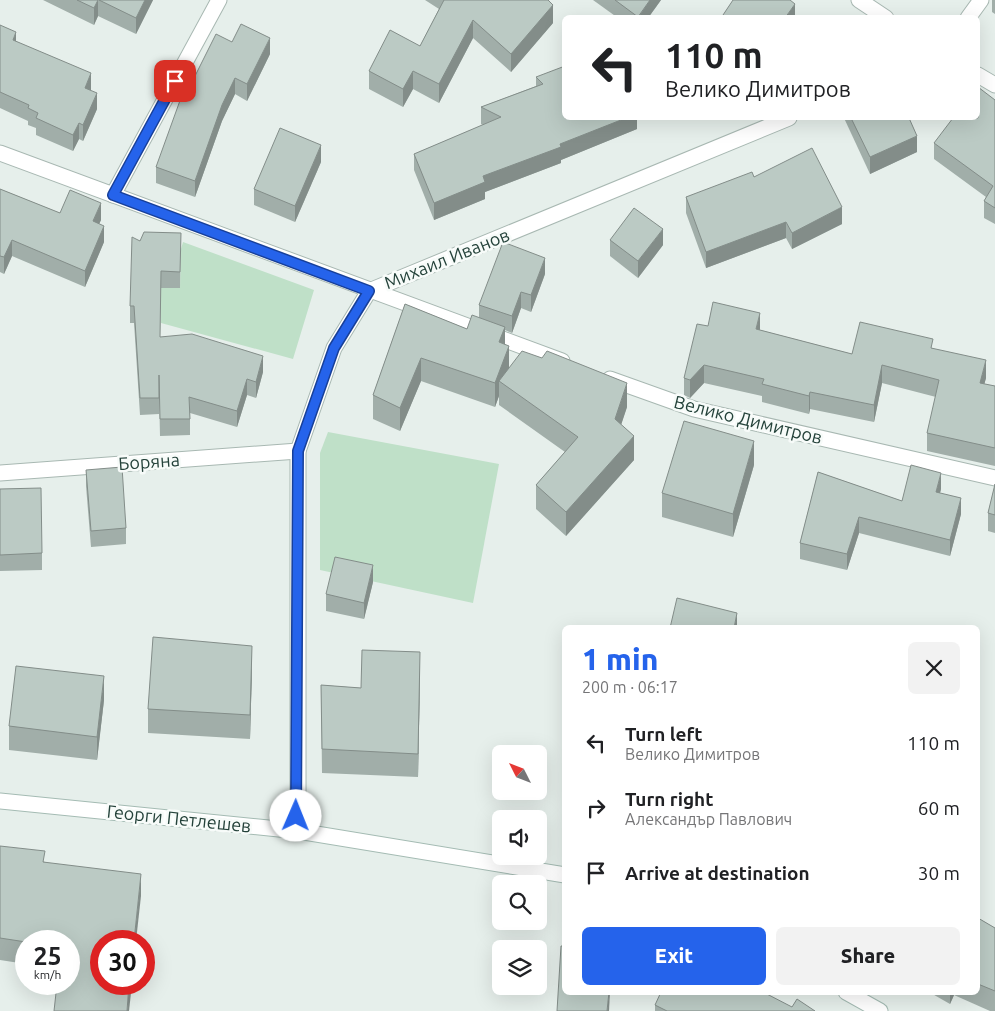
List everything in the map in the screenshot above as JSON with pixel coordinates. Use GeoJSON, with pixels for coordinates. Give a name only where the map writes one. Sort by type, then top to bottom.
{"type":"FeatureCollection","features":[{"type":"Feature","properties":{"kind":"street"},"geometry":{"type":"LineString","coordinates":[[113,195],[219,0]]}},
{"type":"Feature","properties":{"kind":"street"},"geometry":{"type":"LineString","coordinates":[[859,0],[882,15]]}},
{"type":"Feature","properties":{"kind":"street"},"geometry":{"type":"LineString","coordinates":[[970,15],[981,0]]}},
{"type":"Feature","properties":{"kind":"street"},"geometry":{"type":"LineString","coordinates":[[980,76],[995,85]]}},
{"type":"Feature","properties":{"kind":"street","name":"Михаил Иванов"},"geometry":{"type":"LineString","coordinates":[[298,831],[298,451],[334,348],[369,291],[784,120]]}},
{"type":"Feature","properties":{"kind":"street"},"geometry":{"type":"LineString","coordinates":[[0,153],[573,365]]}},
{"type":"Feature","properties":{"kind":"street","name":"Велико Димитров"},"geometry":{"type":"LineString","coordinates":[[592,372],[694,409],[995,478]]}},
{"type":"Feature","properties":{"kind":"street","name":"Боряна"},"geometry":{"type":"LineString","coordinates":[[0,473],[298,451]]}},
{"type":"Feature","properties":{"kind":"street","name":"Георги Петлешев"},"geometry":{"type":"LineString","coordinates":[[0,801],[298,831],[562,875]]}},
{"type":"Feature","properties":{"kind":"street"},"geometry":{"type":"LineString","coordinates":[[851,995],[880,1011]]}},
{"type":"Feature","properties":{"kind":"green space"},"geometry":{"type":"Polygon","coordinates":[[[183,242],[314,290],[293,359],[161,323],[161,288],[180,288],[181,249],[183,242]]]}},
{"type":"Feature","properties":{"kind":"green space"},"geometry":{"type":"Polygon","coordinates":[[[328,432],[499,464],[473,603],[320,570],[320,453],[328,432]]]}},
{"type":"Feature","properties":{"kind":"building"},"geometry":{"type":"Polygon","coordinates":[[[77,0],[98,0],[94,8],[77,0]]]}},
{"type":"Feature","properties":{"kind":"building"},"geometry":{"type":"Polygon","coordinates":[[[99,0],[145,0],[136,18],[99,0]]]}},
{"type":"Feature","properties":{"kind":"building"},"geometry":{"type":"Polygon","coordinates":[[[444,0],[548,0],[553,5],[511,54],[473,20],[439,84],[413,71],[403,89],[369,71],[390,30],[420,46],[444,0]]]}},
{"type":"Feature","properties":{"kind":"building"},"geometry":{"type":"Polygon","coordinates":[[[615,0],[650,0],[639,15],[635,15],[615,0]]]}},
{"type":"Feature","properties":{"kind":"building"},"geometry":{"type":"Polygon","coordinates":[[[733,0],[790,0],[795,4],[787,15],[723,15],[733,0]]]}},
{"type":"Feature","properties":{"kind":"building"},"geometry":{"type":"Polygon","coordinates":[[[241,24],[270,38],[247,84],[235,78],[222,105],[195,181],[156,167],[182,95],[185,96],[216,34],[232,42],[241,24]]]}},
{"type":"Feature","properties":{"kind":"building"},"geometry":{"type":"Polygon","coordinates":[[[0,25],[16,32],[13,40],[91,73],[85,88],[97,93],[83,125],[79,123],[73,135],[36,118],[38,113],[28,108],[29,105],[0,92],[0,25]]]}},
{"type":"Feature","properties":{"kind":"building"},"geometry":{"type":"Polygon","coordinates":[[[562,67],[562,120],[621,120],[560,144],[561,147],[483,176],[485,182],[434,203],[414,154],[501,117],[481,107],[543,84],[536,77],[562,67]]]}},
{"type":"Feature","properties":{"kind":"building"},"geometry":{"type":"Polygon","coordinates":[[[980,89],[995,100],[995,208],[984,201],[993,186],[934,143],[951,120],[980,120],[980,89]]]}},
{"type":"Feature","properties":{"kind":"building"},"geometry":{"type":"Polygon","coordinates":[[[852,120],[910,120],[917,136],[870,157],[852,120]]]}},
{"type":"Feature","properties":{"kind":"building"},"geometry":{"type":"Polygon","coordinates":[[[280,128],[321,145],[295,206],[254,189],[280,128]]]}},
{"type":"Feature","properties":{"kind":"building"},"geometry":{"type":"Polygon","coordinates":[[[812,148],[842,207],[792,233],[786,222],[706,252],[686,197],[752,172],[754,177],[812,148]]]}},
{"type":"Feature","properties":{"kind":"building"},"geometry":{"type":"Polygon","coordinates":[[[0,189],[60,213],[70,190],[101,203],[93,221],[104,226],[85,271],[12,240],[4,257],[0,256],[0,189]]]}},
{"type":"Feature","properties":{"kind":"building"},"geometry":{"type":"Polygon","coordinates":[[[634,208],[663,229],[638,261],[610,240],[634,208]]]}},
{"type":"Feature","properties":{"kind":"building"},"geometry":{"type":"Polygon","coordinates":[[[144,232],[181,233],[180,272],[161,271],[160,337],[192,334],[263,356],[256,382],[247,379],[237,411],[189,397],[190,419],[160,419],[159,375],[159,398],[140,398],[134,306],[130,306],[132,237],[140,241],[144,232]]]}},
{"type":"Feature","properties":{"kind":"building"},"geometry":{"type":"Polygon","coordinates":[[[503,242],[545,258],[531,295],[521,292],[512,316],[479,305],[503,242]]]}},
{"type":"Feature","properties":{"kind":"building"},"geometry":{"type":"Polygon","coordinates":[[[713,302],[760,313],[756,329],[852,354],[860,322],[933,339],[931,348],[986,360],[980,383],[995,386],[995,448],[927,433],[939,380],[882,365],[874,405],[810,392],[809,396],[762,384],[764,379],[704,365],[690,380],[684,378],[697,324],[708,326],[713,302]]]}},
{"type":"Feature","properties":{"kind":"building"},"geometry":{"type":"Polygon","coordinates":[[[405,304],[467,329],[472,315],[505,327],[499,342],[509,346],[495,383],[421,358],[400,408],[373,395],[405,304]]]}},
{"type":"Feature","properties":{"kind":"building"},"geometry":{"type":"Polygon","coordinates":[[[522,351],[542,358],[547,351],[627,383],[615,419],[634,436],[566,512],[536,485],[578,437],[499,381],[522,351]]]}},
{"type":"Feature","properties":{"kind":"building"},"geometry":{"type":"Polygon","coordinates":[[[684,421],[754,441],[733,514],[662,493],[684,421]]]}},
{"type":"Feature","properties":{"kind":"building"},"geometry":{"type":"Polygon","coordinates":[[[911,465],[941,473],[936,492],[961,498],[950,540],[859,517],[847,554],[800,543],[818,472],[902,501],[911,465]]]}},
{"type":"Feature","properties":{"kind":"building"},"geometry":{"type":"Polygon","coordinates":[[[122,467],[126,528],[91,531],[86,470],[122,467]]]}},
{"type":"Feature","properties":{"kind":"building"},"geometry":{"type":"Polygon","coordinates":[[[995,484],[995,515],[988,513],[995,484]]]}},
{"type":"Feature","properties":{"kind":"building"},"geometry":{"type":"Polygon","coordinates":[[[41,488],[42,553],[0,555],[0,489],[41,488]]]}},
{"type":"Feature","properties":{"kind":"building"},"geometry":{"type":"Polygon","coordinates":[[[335,557],[373,565],[364,603],[326,594],[335,557]]]}},
{"type":"Feature","properties":{"kind":"building"},"geometry":{"type":"Polygon","coordinates":[[[677,598],[737,613],[735,625],[671,625],[677,598]]]}},
{"type":"Feature","properties":{"kind":"building"},"geometry":{"type":"Polygon","coordinates":[[[153,637],[252,646],[250,715],[148,709],[153,637]]]}},
{"type":"Feature","properties":{"kind":"building"},"geometry":{"type":"Polygon","coordinates":[[[362,650],[420,652],[418,754],[322,749],[321,685],[361,688],[362,650]]]}},
{"type":"Feature","properties":{"kind":"building"},"geometry":{"type":"Polygon","coordinates":[[[16,666],[104,676],[97,737],[9,726],[16,666]]]}},
{"type":"Feature","properties":{"kind":"building"},"geometry":{"type":"Polygon","coordinates":[[[0,846],[45,851],[43,862],[141,874],[135,930],[90,930],[90,995],[128,995],[127,1011],[54,1011],[56,995],[80,995],[80,930],[15,930],[15,940],[0,938],[0,846]]]}},
{"type":"Feature","properties":{"kind":"building"},"geometry":{"type":"Polygon","coordinates":[[[980,919],[995,928],[995,991],[980,985],[980,919]]]}},
{"type":"Feature","properties":{"kind":"building"},"geometry":{"type":"Polygon","coordinates":[[[562,946],[562,995],[609,995],[607,1011],[557,1011],[562,946]]]}},
{"type":"Feature","properties":{"kind":"building"},"geometry":{"type":"Polygon","coordinates":[[[660,995],[769,995],[792,1007],[797,999],[815,1011],[667,1011],[655,1005],[660,995]]]}},
{"type":"Feature","properties":{"kind":"route"},"geometry":{"type":"LineString","coordinates":[[175,81],[113,195],[369,291],[334,348],[298,451],[296,816]]}}]}
